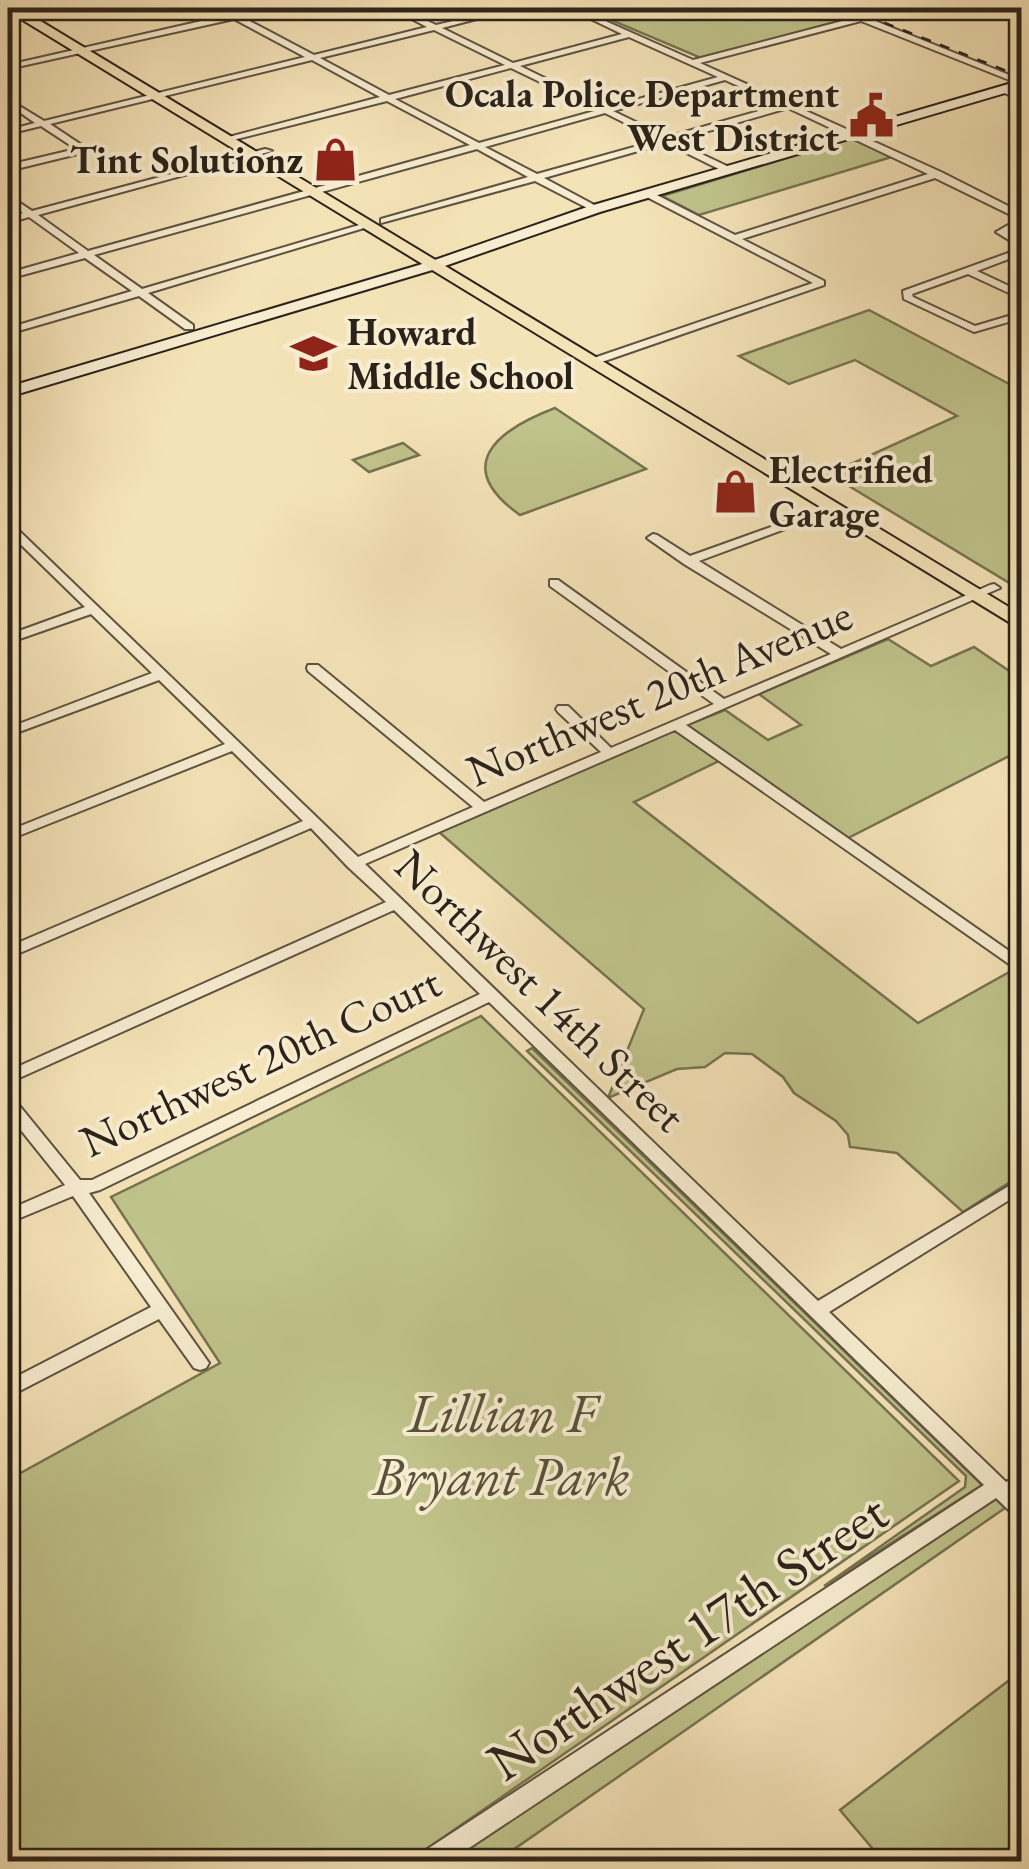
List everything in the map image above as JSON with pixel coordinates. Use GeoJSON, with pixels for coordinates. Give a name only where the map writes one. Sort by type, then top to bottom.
{"type":"FeatureCollection","features":[{"type":"Feature","properties":{"kind":"highway"},"geometry":{"type":"LineString","coordinates":[[17,8],[985,592],[1022,624]]}},
{"type":"Feature","properties":{"kind":"highway"},"geometry":{"type":"LineString","coordinates":[[377,223],[434,260]]}},
{"type":"Feature","properties":{"kind":"highway"},"geometry":{"type":"LineString","coordinates":[[799,479],[832,508],[985,592],[1022,605]]}},
{"type":"Feature","properties":{"kind":"main road"},"geometry":{"type":"LineString","coordinates":[[8,392],[595,208],[1022,84]]}},
{"type":"Feature","properties":{"kind":"main road"},"geometry":{"type":"LineString","coordinates":[[8,382],[189,327],[434,260]]}},
{"type":"Feature","properties":{"kind":"street"},"geometry":{"type":"LineString","coordinates":[[220,8],[595,208]]}},
{"type":"Feature","properties":{"kind":"street"},"geometry":{"type":"LineString","coordinates":[[8,67],[271,8]]}},
{"type":"Feature","properties":{"kind":"street"},"geometry":{"type":"LineString","coordinates":[[394,8],[726,169]]}},
{"type":"Feature","properties":{"kind":"street"},"geometry":{"type":"LineString","coordinates":[[8,132],[516,8]]}},
{"type":"Feature","properties":{"kind":"street"},"geometry":{"type":"LineString","coordinates":[[571,8],[789,104],[938,174],[1022,219]]}},
{"type":"Feature","properties":{"kind":"street"},"geometry":{"type":"LineString","coordinates":[[837,8],[1022,84]]}},
{"type":"Feature","properties":{"kind":"street"},"geometry":{"type":"LineString","coordinates":[[694,62],[862,18]]}},
{"type":"Feature","properties":{"kind":"street"},"geometry":{"type":"LineString","coordinates":[[235,138],[631,34]]}},
{"type":"Feature","properties":{"kind":"street"},"geometry":{"type":"LineString","coordinates":[[8,276],[727,77]]}},
{"type":"Feature","properties":{"kind":"street"},"geometry":{"type":"LineString","coordinates":[[1002,90],[1022,98]]}},
{"type":"Feature","properties":{"kind":"street"},"geometry":{"type":"LineString","coordinates":[[8,101],[82,150],[8,168]]}},
{"type":"Feature","properties":{"kind":"street"},"geometry":{"type":"LineString","coordinates":[[8,331],[789,104]]}},
{"type":"Feature","properties":{"kind":"street"},"geometry":{"type":"LineString","coordinates":[[8,220],[261,153]]}},
{"type":"Feature","properties":{"kind":"street"},"geometry":{"type":"LineString","coordinates":[[735,238],[938,174]]}},
{"type":"Feature","properties":{"kind":"street"},"geometry":{"type":"LineString","coordinates":[[601,359],[821,283],[646,193]]}},
{"type":"Feature","properties":{"kind":"street"},"geometry":{"type":"LineString","coordinates":[[8,198],[189,327]]}},
{"type":"Feature","properties":{"kind":"street"},"geometry":{"type":"LineString","coordinates":[[1022,219],[1002,229],[1022,248],[907,293],[909,299],[974,329],[1022,315]]}},
{"type":"Feature","properties":{"kind":"street"},"geometry":{"type":"LineString","coordinates":[[968,270],[1022,296]]}},
{"type":"Feature","properties":{"kind":"street"},"geometry":{"type":"LineString","coordinates":[[688,561],[832,508]]}},
{"type":"Feature","properties":{"kind":"street","name":"Northwest 14th Street"},"geometry":{"type":"LineString","coordinates":[[8,526],[816,1311],[1008,1487],[1022,1510]]}},
{"type":"Feature","properties":{"kind":"street"},"geometry":{"type":"LineString","coordinates":[[652,538],[742,590],[840,654]]}},
{"type":"Feature","properties":{"kind":"street"},"geometry":{"type":"LineString","coordinates":[[8,549],[25,543]]}},
{"type":"Feature","properties":{"kind":"street"},"geometry":{"type":"LineString","coordinates":[[554,583],[724,705]]}},
{"type":"Feature","properties":{"kind":"street","name":"Northwest 20th Avenue"},"geometry":{"type":"LineString","coordinates":[[353,864],[985,592]]}},
{"type":"Feature","properties":{"kind":"street"},"geometry":{"type":"LineString","coordinates":[[8,639],[92,609]]}},
{"type":"Feature","properties":{"kind":"street"},"geometry":{"type":"LineString","coordinates":[[312,668],[482,808]]}},
{"type":"Feature","properties":{"kind":"street"},"geometry":{"type":"LineString","coordinates":[[8,732],[160,675]]}},
{"type":"Feature","properties":{"kind":"street"},"geometry":{"type":"LineString","coordinates":[[563,709],[610,754]]}},
{"type":"Feature","properties":{"kind":"street"},"geometry":{"type":"LineString","coordinates":[[677,725],[1022,968]]}},
{"type":"Feature","properties":{"kind":"street"},"geometry":{"type":"LineString","coordinates":[[8,836],[232,746]]}},
{"type":"Feature","properties":{"kind":"street"},"geometry":{"type":"LineString","coordinates":[[8,953],[312,823]]}},
{"type":"Feature","properties":{"kind":"street"},"geometry":{"type":"LineString","coordinates":[[8,1077],[394,904]]}},
{"type":"Feature","properties":{"kind":"street","name":"Northwest 20th Court"},"geometry":{"type":"LineString","coordinates":[[8,1217],[76,1187],[94,1186],[489,996]]}},
{"type":"Feature","properties":{"kind":"street"},"geometry":{"type":"LineString","coordinates":[[8,1103],[76,1187],[200,1363]]}},
{"type":"Feature","properties":{"kind":"street"},"geometry":{"type":"LineString","coordinates":[[816,1311],[1022,1184]]}},
{"type":"Feature","properties":{"kind":"street"},"geometry":{"type":"LineString","coordinates":[[8,1390],[163,1310]]}},
{"type":"Feature","properties":{"kind":"street","name":"Northwest 17th Street"},"geometry":{"type":"LineString","coordinates":[[428,1862],[1008,1487]]}},
{"type":"Feature","properties":{"kind":"green space"},"geometry":{"type":"Polygon","coordinates":[[[632,8],[826,8],[851,18],[701,58],[599,15],[632,8]]]}},
{"type":"Feature","properties":{"kind":"green space"},"geometry":{"type":"Polygon","coordinates":[[[853,138],[895,156],[699,215],[662,196],[853,138]]]}},
{"type":"Feature","properties":{"kind":"green space"},"geometry":{"type":"Polygon","coordinates":[[[869,310],[1015,387],[1021,385],[1021,590],[829,474],[957,416],[855,360],[789,384],[739,356],[869,310]]]}},
{"type":"Feature","properties":{"kind":"green space"},"geometry":{"type":"Polygon","coordinates":[[[555,408],[646,469],[520,515],[499,497],[488,481],[485,465],[500,439],[515,427],[555,408]]]}},
{"type":"Feature","properties":{"kind":"green space"},"geometry":{"type":"Polygon","coordinates":[[[403,443],[419,455],[369,472],[353,460],[403,443]]]}},
{"type":"Feature","properties":{"kind":"green space"},"geometry":{"type":"Polygon","coordinates":[[[888,639],[931,666],[974,647],[1021,679],[1021,750],[848,838],[687,725],[725,710],[768,740],[801,725],[759,694],[888,639]]]}},
{"type":"Feature","properties":{"kind":"green space"},"geometry":{"type":"Polygon","coordinates":[[[675,730],[719,761],[634,802],[918,1023],[1013,970],[1021,976],[1021,1175],[963,1212],[897,1153],[850,1147],[848,1135],[836,1121],[794,1093],[783,1077],[752,1054],[725,1053],[705,1067],[677,1069],[608,1098],[644,1009],[439,832],[675,730]]]}},
{"type":"Feature","properties":{"kind":"green space","name":"Lillian F Bryant Park"},"geometry":{"type":"Polygon","coordinates":[[[481,1016],[959,1481],[409,1861],[8,1862],[8,1480],[220,1363],[111,1197],[481,1016]]]}},
{"type":"Feature","properties":{"kind":"green space"},"geometry":{"type":"Polygon","coordinates":[[[532,1048],[982,1485],[824,1586],[965,1487],[966,1476],[527,1051],[532,1048]]]}},
{"type":"Feature","properties":{"kind":"green space"},"geometry":{"type":"Polygon","coordinates":[[[996,1499],[1005,1508],[497,1861],[447,1862],[996,1499]]]}},
{"type":"Feature","properties":{"kind":"green space"},"geometry":{"type":"Polygon","coordinates":[[[1021,1671],[1021,1861],[883,1861],[840,1810],[1021,1671]]]}},
{"type":"Feature","properties":{"kind":"railway"},"geometry":{"type":"LineString","coordinates":[[847,8],[1022,77]]}},
{"type":"Feature","properties":{"kind":"place","name":"Ocala Police Department West District"},"geometry":{"type":"Point","coordinates":[872,115]}},
{"type":"Feature","properties":{"kind":"place","name":"Tint Solutionz"},"geometry":{"type":"Point","coordinates":[336,159]}},
{"type":"Feature","properties":{"kind":"place","name":"Howard Middle School"},"geometry":{"type":"Point","coordinates":[314,353]}},
{"type":"Feature","properties":{"kind":"place","name":"Electrified Garage"},"geometry":{"type":"Point","coordinates":[736,491]}}]}
